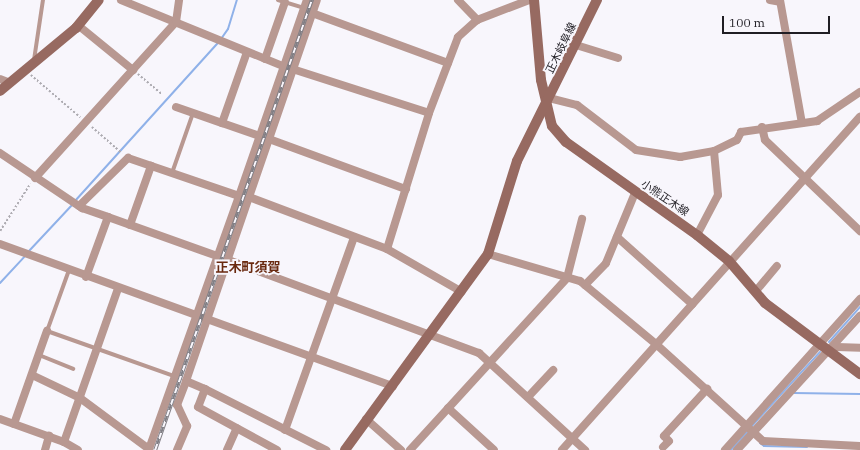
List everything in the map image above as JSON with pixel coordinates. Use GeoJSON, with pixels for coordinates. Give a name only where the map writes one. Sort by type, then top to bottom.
{"type":"FeatureCollection","features":[{"type":"Feature","properties":{"kind":"main road"},"geometry":{"type":"LineString","coordinates":[[0,91],[4,81],[23,69],[79,26],[99,0]]}},
{"type":"Feature","properties":{"kind":"main road","name":"小熊正木線"},"geometry":{"type":"LineString","coordinates":[[534,0],[547,102],[552,126],[566,142],[635,193],[697,235],[729,261],[755,292],[860,374]]}},
{"type":"Feature","properties":{"kind":"main road","name":"正木岐阜線"},"geometry":{"type":"LineString","coordinates":[[345,450],[366,419],[393,386],[462,292],[488,254],[517,161],[576,45],[597,0]]}},
{"type":"Feature","properties":{"kind":"street"},"geometry":{"type":"LineString","coordinates":[[121,0],[292,69],[429,113]]}},
{"type":"Feature","properties":{"kind":"street"},"geometry":{"type":"LineString","coordinates":[[35,178],[176,22],[179,0]]}},
{"type":"Feature","properties":{"kind":"street"},"geometry":{"type":"LineString","coordinates":[[32,375],[80,398],[149,450],[195,315],[239,196],[307,0]]}},
{"type":"Feature","properties":{"kind":"street"},"geometry":{"type":"LineString","coordinates":[[178,450],[187,426],[177,405],[205,319],[317,0]]}},
{"type":"Feature","properties":{"kind":"street"},"geometry":{"type":"LineString","coordinates":[[458,0],[477,20]]}},
{"type":"Feature","properties":{"kind":"street"},"geometry":{"type":"LineString","coordinates":[[387,249],[429,113],[458,37],[477,20],[529,0]]}},
{"type":"Feature","properties":{"kind":"street"},"geometry":{"type":"LineString","coordinates":[[770,0],[780,1],[802,123]]}},
{"type":"Feature","properties":{"kind":"street"},"geometry":{"type":"LineString","coordinates":[[265,59],[281,1]]}},
{"type":"Feature","properties":{"kind":"street"},"geometry":{"type":"LineString","coordinates":[[312,13],[448,63]]}},
{"type":"Feature","properties":{"kind":"street"},"geometry":{"type":"LineString","coordinates":[[79,26],[133,70]]}},
{"type":"Feature","properties":{"kind":"street"},"geometry":{"type":"LineString","coordinates":[[576,45],[618,58]]}},
{"type":"Feature","properties":{"kind":"street"},"geometry":{"type":"LineString","coordinates":[[222,123],[247,52]]}},
{"type":"Feature","properties":{"kind":"street"},"geometry":{"type":"LineString","coordinates":[[547,102],[577,105],[636,150],[680,157],[714,151],[737,140],[741,132],[762,127],[817,121],[860,92]]}},
{"type":"Feature","properties":{"kind":"street"},"geometry":{"type":"LineString","coordinates":[[176,107],[259,136]]}},
{"type":"Feature","properties":{"kind":"street"},"geometry":{"type":"LineString","coordinates":[[562,450],[729,261],[860,117]]}},
{"type":"Feature","properties":{"kind":"street"},"geometry":{"type":"LineString","coordinates":[[762,127],[765,140],[806,177],[860,231]]}},
{"type":"Feature","properties":{"kind":"street"},"geometry":{"type":"LineString","coordinates":[[269,139],[406,189]]}},
{"type":"Feature","properties":{"kind":"street"},"geometry":{"type":"LineString","coordinates":[[697,235],[718,195],[714,151]]}},
{"type":"Feature","properties":{"kind":"street"},"geometry":{"type":"LineString","coordinates":[[0,153],[35,178],[79,206],[217,256]]}},
{"type":"Feature","properties":{"kind":"street"},"geometry":{"type":"LineString","coordinates":[[79,206],[128,158],[239,196]]}},
{"type":"Feature","properties":{"kind":"street"},"geometry":{"type":"LineString","coordinates":[[130,225],[151,166]]}},
{"type":"Feature","properties":{"kind":"street"},"geometry":{"type":"LineString","coordinates":[[585,285],[606,263],[635,193]]}},
{"type":"Feature","properties":{"kind":"street"},"geometry":{"type":"LineString","coordinates":[[249,197],[387,249],[462,292]]}},
{"type":"Feature","properties":{"kind":"street"},"geometry":{"type":"LineString","coordinates":[[86,277],[108,217]]}},
{"type":"Feature","properties":{"kind":"street"},"geometry":{"type":"LineString","coordinates":[[410,450],[567,278],[582,219]]}},
{"type":"Feature","properties":{"kind":"street"},"geometry":{"type":"LineString","coordinates":[[285,430],[354,237]]}},
{"type":"Feature","properties":{"kind":"street"},"geometry":{"type":"LineString","coordinates":[[617,237],[692,304]]}},
{"type":"Feature","properties":{"kind":"street"},"geometry":{"type":"LineString","coordinates":[[0,244],[118,290],[195,315],[393,386]]}},
{"type":"Feature","properties":{"kind":"street"},"geometry":{"type":"LineString","coordinates":[[488,254],[585,285],[657,344],[707,389],[752,433],[771,444],[860,446]]}},
{"type":"Feature","properties":{"kind":"street"},"geometry":{"type":"LineString","coordinates":[[231,261],[432,332],[446,343],[479,353],[586,450]]}},
{"type":"Feature","properties":{"kind":"street"},"geometry":{"type":"LineString","coordinates":[[755,292],[777,266]]}},
{"type":"Feature","properties":{"kind":"street"},"geometry":{"type":"LineString","coordinates":[[64,442],[98,350],[118,290]]}},
{"type":"Feature","properties":{"kind":"street"},"geometry":{"type":"LineString","coordinates":[[725,450],[860,299]]}},
{"type":"Feature","properties":{"kind":"street"},"geometry":{"type":"LineString","coordinates":[[737,450],[860,316]]}},
{"type":"Feature","properties":{"kind":"street"},"geometry":{"type":"LineString","coordinates":[[14,424],[47,331]]}},
{"type":"Feature","properties":{"kind":"street"},"geometry":{"type":"LineString","coordinates":[[829,350],[837,347],[860,348]]}},
{"type":"Feature","properties":{"kind":"street"},"geometry":{"type":"LineString","coordinates":[[528,397],[553,370]]}},
{"type":"Feature","properties":{"kind":"street"},"geometry":{"type":"LineString","coordinates":[[186,381],[326,450]]}},
{"type":"Feature","properties":{"kind":"street"},"geometry":{"type":"LineString","coordinates":[[663,447],[669,441],[664,436],[707,389]]}},
{"type":"Feature","properties":{"kind":"street"},"geometry":{"type":"LineString","coordinates":[[205,390],[198,407],[277,450]]}},
{"type":"Feature","properties":{"kind":"street"},"geometry":{"type":"LineString","coordinates":[[448,408],[494,450]]}},
{"type":"Feature","properties":{"kind":"street"},"geometry":{"type":"LineString","coordinates":[[0,419],[49,436],[78,450]]}},
{"type":"Feature","properties":{"kind":"street"},"geometry":{"type":"LineString","coordinates":[[366,419],[401,450]]}},
{"type":"Feature","properties":{"kind":"street"},"geometry":{"type":"LineString","coordinates":[[227,450],[237,428]]}},
{"type":"Feature","properties":{"kind":"street"},"geometry":{"type":"LineString","coordinates":[[45,450],[49,436]]}},
{"type":"Feature","properties":{"kind":"lane"},"geometry":{"type":"LineString","coordinates":[[34,60],[43,0]]}},
{"type":"Feature","properties":{"kind":"lane"},"geometry":{"type":"LineString","coordinates":[[281,1],[304,8]]}},
{"type":"Feature","properties":{"kind":"lane"},"geometry":{"type":"LineString","coordinates":[[172,173],[193,113]]}},
{"type":"Feature","properties":{"kind":"lane"},"geometry":{"type":"LineString","coordinates":[[69,270],[47,331],[174,376]]}},
{"type":"Feature","properties":{"kind":"lane"},"geometry":{"type":"LineString","coordinates":[[39,354],[73,369]]}},
{"type":"Feature","properties":{"kind":"path"},"geometry":{"type":"LineString","coordinates":[[23,69],[128,158]]}},
{"type":"Feature","properties":{"kind":"path"},"geometry":{"type":"LineString","coordinates":[[133,70],[162,94]]}},
{"type":"Feature","properties":{"kind":"path"},"geometry":{"type":"LineString","coordinates":[[0,231],[35,178]]}},
{"type":"Feature","properties":{"kind":"waterway"},"geometry":{"type":"LineString","coordinates":[[221,39],[228,29],[237,0]]}},
{"type":"Feature","properties":{"kind":"waterway"},"geometry":{"type":"LineString","coordinates":[[75,201],[218,43]]}},
{"type":"Feature","properties":{"kind":"waterway"},"geometry":{"type":"LineString","coordinates":[[29,251],[72,205]]}},
{"type":"Feature","properties":{"kind":"waterway"},"geometry":{"type":"LineString","coordinates":[[0,283],[25,256]]}},
{"type":"Feature","properties":{"kind":"waterway"},"geometry":{"type":"LineString","coordinates":[[829,342],[860,307]]}},
{"type":"Feature","properties":{"kind":"waterway"},"geometry":{"type":"LineString","coordinates":[[751,427],[820,352]]}},
{"type":"Feature","properties":{"kind":"waterway"},"geometry":{"type":"LineString","coordinates":[[794,393],[860,394]]}},
{"type":"Feature","properties":{"kind":"waterway"},"geometry":{"type":"LineString","coordinates":[[731,450],[747,432]]}},
{"type":"Feature","properties":{"kind":"waterway"},"geometry":{"type":"LineString","coordinates":[[760,443],[764,446],[807,447]]}},
{"type":"Feature","properties":{"kind":"railway"},"geometry":{"type":"LineString","coordinates":[[155,450],[312,0]]}},
{"type":"Feature","properties":{"kind":"district","name":"正木町須賀"},"geometry":{"type":"Point","coordinates":[248,268]}}]}
